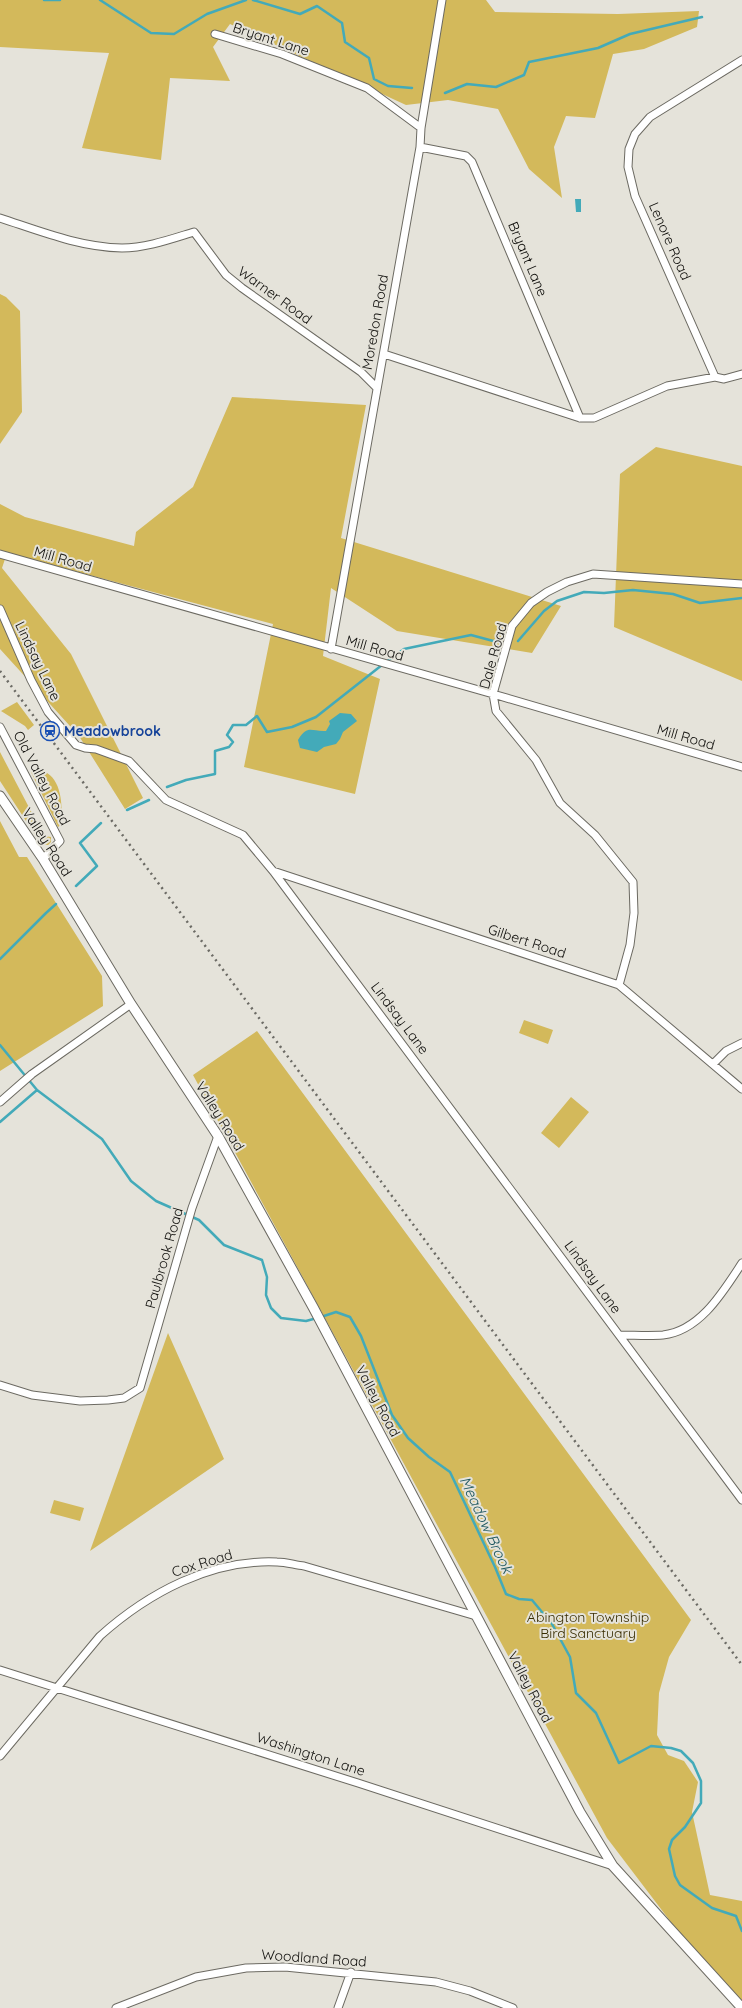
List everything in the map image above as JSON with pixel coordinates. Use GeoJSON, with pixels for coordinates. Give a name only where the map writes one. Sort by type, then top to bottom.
{"type":"FeatureCollection","features":[{"type":"Feature","properties":{"kind":"main road","name":"Valley Road"},"geometry":{"type":"LineString","coordinates":[[0,796],[43,859],[131,1004],[218,1136],[313,1307],[580,1812],[613,1866],[742,2008]]}},
{"type":"Feature","properties":{"kind":"street","name":"Moredon Road"},"geometry":{"type":"LineString","coordinates":[[331,649],[376,387],[384,354],[420,147],[421,128],[442,0]]}},
{"type":"Feature","properties":{"kind":"street","name":"Bryant Lane"},"geometry":{"type":"LineString","coordinates":[[216,34],[282,54],[367,88],[421,128]]}},
{"type":"Feature","properties":{"kind":"street","name":"Lenore Road"},"geometry":{"type":"LineString","coordinates":[[715,377],[635,196],[628,167],[630,149],[635,134],[650,117],[742,60]]}},
{"type":"Feature","properties":{"kind":"street","name":"Bryant Lane"},"geometry":{"type":"LineString","coordinates":[[420,147],[466,156],[472,162],[580,418]]}},
{"type":"Feature","properties":{"kind":"street","name":"Warner Road"},"geometry":{"type":"LineString","coordinates":[[0,218],[79,243],[123,248],[165,242],[194,232],[226,275],[361,372],[376,387]]}},
{"type":"Feature","properties":{"kind":"street"},"geometry":{"type":"LineString","coordinates":[[384,354],[580,418],[594,418],[666,386],[715,377],[724,379],[742,374]]}},
{"type":"Feature","properties":{"kind":"street","name":"Mill Road"},"geometry":{"type":"LineString","coordinates":[[0,554],[406,671],[493,694],[742,767]]}},
{"type":"Feature","properties":{"kind":"street","name":"Dale Road"},"geometry":{"type":"LineString","coordinates":[[619,985],[630,945],[634,913],[633,882],[595,835],[560,803],[536,760],[496,711],[493,694],[512,626],[531,603],[567,582],[593,574],[742,584]]}},
{"type":"Feature","properties":{"kind":"street","name":"Lindsay Lane"},"geometry":{"type":"LineString","coordinates":[[0,609],[31,680],[48,712],[76,745],[129,761],[166,800],[243,835],[273,871],[742,1500]]}},
{"type":"Feature","properties":{"kind":"street","name":"Old Valley Road"},"geometry":{"type":"LineString","coordinates":[[0,726],[60,841],[43,859]]}},
{"type":"Feature","properties":{"kind":"street","name":"Gilbert Road"},"geometry":{"type":"LineString","coordinates":[[273,871],[619,985],[742,1089]]}},
{"type":"Feature","properties":{"kind":"street"},"geometry":{"type":"LineString","coordinates":[[0,1102],[32,1074],[131,1004]]}},
{"type":"Feature","properties":{"kind":"street"},"geometry":{"type":"LineString","coordinates":[[713,1064],[726,1051],[742,1043]]}},
{"type":"Feature","properties":{"kind":"street","name":"Paulbrook Road"},"geometry":{"type":"LineString","coordinates":[[0,1385],[32,1395],[80,1402],[124,1398],[140,1388],[192,1208],[218,1136]]}},
{"type":"Feature","properties":{"kind":"street"},"geometry":{"type":"LineString","coordinates":[[620,1335],[664,1335],[686,1328],[705,1312],[727,1286],[742,1263]]}},
{"type":"Feature","properties":{"kind":"street","name":"Cox Road"},"geometry":{"type":"LineString","coordinates":[[0,1756],[100,1636],[118,1620],[138,1606],[175,1584],[195,1576],[257,1562],[279,1562],[304,1566],[476,1616]]}},
{"type":"Feature","properties":{"kind":"street","name":"Washington Lane"},"geometry":{"type":"LineString","coordinates":[[0,1670],[58,1687],[613,1866]]}},
{"type":"Feature","properties":{"kind":"street","name":"Woodland Road"},"geometry":{"type":"LineString","coordinates":[[116,2008],[196,1977],[246,1968],[285,1967],[352,1972],[436,1982],[470,1991],[513,2008]]}},
{"type":"Feature","properties":{"kind":"street"},"geometry":{"type":"LineString","coordinates":[[338,2008],[352,1972]]}},
{"type":"Feature","properties":{"kind":"green space"},"geometry":{"type":"Polygon","coordinates":[[[0,0],[486,0],[495,12],[618,14],[699,11],[697,27],[644,49],[613,54],[595,118],[566,116],[554,147],[562,198],[529,169],[498,109],[448,100],[406,105],[230,24],[213,47],[230,81],[170,78],[161,160],[82,148],[109,53],[0,47],[0,0]]]}},
{"type":"Feature","properties":{"kind":"green space"},"geometry":{"type":"Polygon","coordinates":[[[0,294],[6,297],[20,311],[22,412],[0,444],[0,294]]]}},
{"type":"Feature","properties":{"kind":"green space"},"geometry":{"type":"Polygon","coordinates":[[[232,397],[366,405],[341,538],[561,606],[532,653],[397,631],[331,588],[323,656],[380,679],[355,794],[244,767],[273,624],[7,553],[2,568],[71,654],[143,798],[125,809],[79,736],[0,649],[0,504],[25,517],[134,546],[136,532],[193,487],[232,397]]]}},
{"type":"Feature","properties":{"kind":"green space"},"geometry":{"type":"Polygon","coordinates":[[[656,447],[742,466],[742,681],[614,627],[620,474],[656,447]]]}},
{"type":"Feature","properties":{"kind":"green space"},"geometry":{"type":"Polygon","coordinates":[[[17,702],[34,725],[28,730],[25,726],[1,711],[17,702]]]}},
{"type":"Feature","properties":{"kind":"green space"},"geometry":{"type":"Polygon","coordinates":[[[0,752],[44,836],[51,837],[51,842],[48,845],[41,844],[0,781],[0,752]]]}},
{"type":"Feature","properties":{"kind":"green space"},"geometry":{"type":"Polygon","coordinates":[[[33,769],[43,771],[50,775],[59,789],[62,816],[61,825],[58,827],[31,772],[33,769]]]}},
{"type":"Feature","properties":{"kind":"green space"},"geometry":{"type":"Polygon","coordinates":[[[0,821],[19,857],[27,857],[102,976],[103,1006],[0,1071],[0,821]]]}},
{"type":"Feature","properties":{"kind":"green space"},"geometry":{"type":"Polygon","coordinates":[[[524,1020],[553,1030],[548,1044],[519,1033],[524,1020]]]}},
{"type":"Feature","properties":{"kind":"green space","name":"Abington Township Bird Sanctuary"},"geometry":{"type":"Polygon","coordinates":[[[257,1031],[691,1620],[669,1657],[659,1693],[657,1735],[668,1755],[684,1761],[698,1782],[692,1812],[710,1895],[742,1901],[742,2001],[683,1938],[607,1838],[193,1075],[257,1031]]]}},
{"type":"Feature","properties":{"kind":"green space"},"geometry":{"type":"Polygon","coordinates":[[[571,1097],[589,1112],[559,1148],[541,1133],[571,1097]]]}},
{"type":"Feature","properties":{"kind":"green space"},"geometry":{"type":"Polygon","coordinates":[[[168,1333],[224,1459],[90,1551],[168,1333]]]}},
{"type":"Feature","properties":{"kind":"green space"},"geometry":{"type":"Polygon","coordinates":[[[54,1500],[84,1508],[80,1521],[50,1513],[54,1500]]]}},
{"type":"Feature","properties":{"kind":"water"},"geometry":{"type":"Polygon","coordinates":[[[575,199],[581,199],[581,212],[576,212],[575,199]]]}},
{"type":"Feature","properties":{"kind":"water"},"geometry":{"type":"Polygon","coordinates":[[[340,713],[351,714],[357,721],[343,732],[336,744],[324,747],[317,752],[300,748],[298,740],[304,732],[307,730],[326,731],[330,724],[329,721],[340,713]]]}},
{"type":"Feature","properties":{"kind":"waterway"},"geometry":{"type":"LineString","coordinates":[[44,0],[60,0]]}},
{"type":"Feature","properties":{"kind":"waterway"},"geometry":{"type":"LineString","coordinates":[[100,0],[151,33],[174,34],[207,14],[246,0]]}},
{"type":"Feature","properties":{"kind":"waterway"},"geometry":{"type":"LineString","coordinates":[[253,0],[300,14],[317,6],[342,23],[345,42],[369,58],[374,79],[388,86],[412,88]]}},
{"type":"Feature","properties":{"kind":"waterway"},"geometry":{"type":"LineString","coordinates":[[445,93],[467,84],[496,87],[524,75],[529,62],[598,48],[630,34],[702,17]]}},
{"type":"Feature","properties":{"kind":"waterway"},"geometry":{"type":"LineString","coordinates":[[518,641],[544,611],[557,601],[584,592],[604,593],[633,590],[673,594],[700,603],[742,598]]}},
{"type":"Feature","properties":{"kind":"waterway"},"geometry":{"type":"LineString","coordinates":[[386,662],[404,649],[471,635],[497,642]]}},
{"type":"Feature","properties":{"kind":"waterway"},"geometry":{"type":"LineString","coordinates":[[167,787],[186,780],[215,774],[215,751],[229,747],[233,742],[227,735],[233,725],[246,725],[257,716],[267,732],[292,727],[316,717],[382,665]]}},
{"type":"Feature","properties":{"kind":"waterway"},"geometry":{"type":"LineString","coordinates":[[127,810],[149,800]]}},
{"type":"Feature","properties":{"kind":"waterway"},"geometry":{"type":"LineString","coordinates":[[76,886],[97,866],[80,843],[101,823]]}},
{"type":"Feature","properties":{"kind":"waterway"},"geometry":{"type":"LineString","coordinates":[[0,959],[56,904]]}},
{"type":"Feature","properties":{"kind":"waterway","name":"Meadow Brook"},"geometry":{"type":"LineString","coordinates":[[0,1045],[37,1090],[102,1139],[131,1181],[156,1201],[199,1220],[224,1245],[262,1260],[267,1277],[266,1295],[271,1308],[281,1318],[306,1321],[317,1318]]}},
{"type":"Feature","properties":{"kind":"waterway"},"geometry":{"type":"LineString","coordinates":[[0,1122],[37,1090]]}},
{"type":"Feature","properties":{"kind":"waterway","name":"Meadow Brook"},"geometry":{"type":"LineString","coordinates":[[321,1317],[336,1312],[350,1317],[361,1336],[392,1415],[408,1438],[429,1457],[450,1472],[495,1567],[506,1594],[519,1599],[532,1600],[552,1624],[570,1657],[576,1693],[596,1713],[619,1763],[651,1746],[671,1748],[681,1751],[693,1763],[701,1781],[701,1803],[685,1827],[672,1840],[669,1849],[675,1876],[680,1885],[712,1908],[736,1916],[742,1931]]}},
{"type":"Feature","properties":{"kind":"railway"},"geometry":{"type":"LineString","coordinates":[[0,671],[742,1665]]}},
{"type":"Feature","properties":{"kind":"place","name":"Meadowbrook"},"geometry":{"type":"Point","coordinates":[50,731]}}]}
